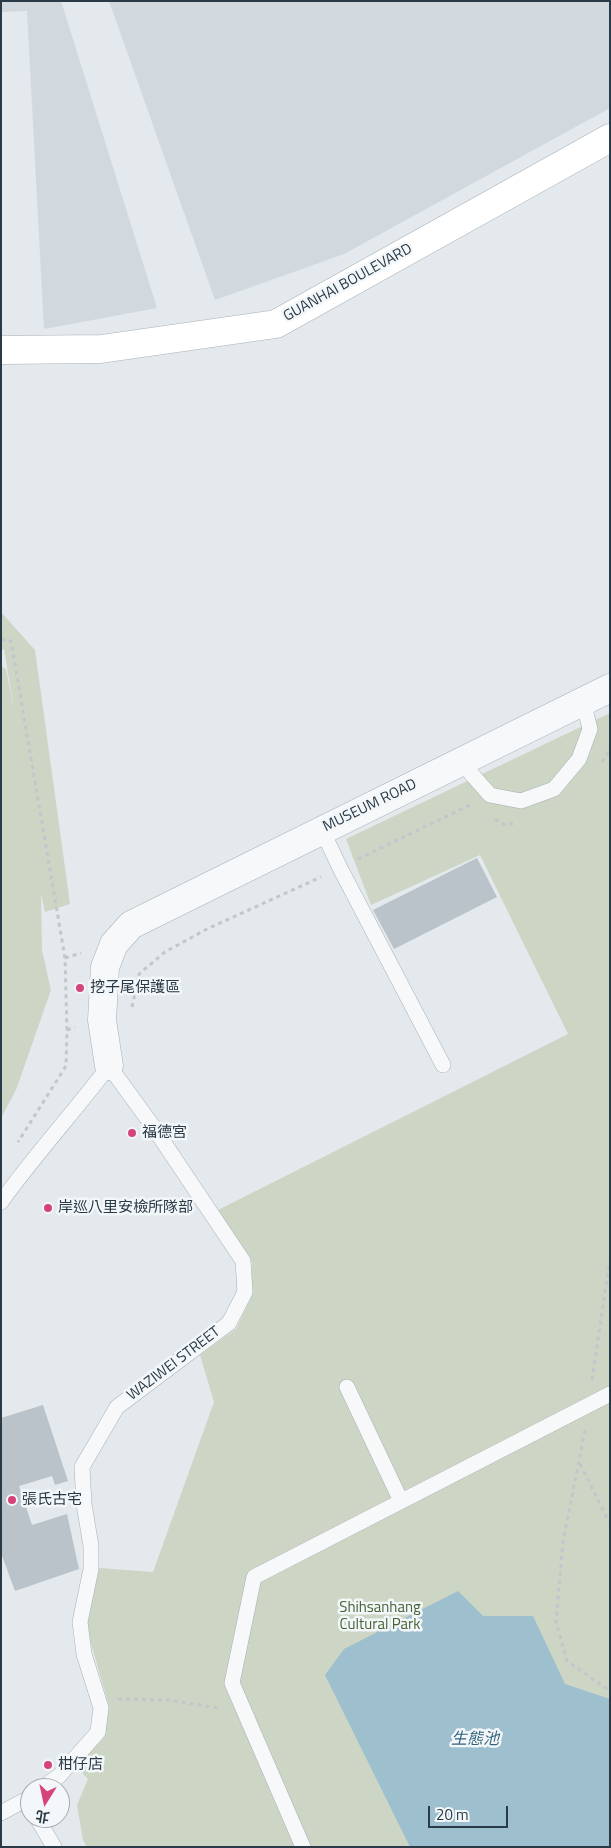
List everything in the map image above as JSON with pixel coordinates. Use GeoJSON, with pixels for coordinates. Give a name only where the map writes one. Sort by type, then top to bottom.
{"type":"FeatureCollection","features":[{"type":"Feature","properties":{"kind":"street","name":"GUANHAI BOULEVARD"},"geometry":{"type":"LineString","coordinates":[[1,350],[101,349],[276,324],[610,138]]}},
{"type":"Feature","properties":{"kind":"street","name":"MUSEUM ROAD"},"geometry":{"type":"LineString","coordinates":[[131,925],[610,688]]}},
{"type":"Feature","properties":{"kind":"street","name":"WAZIWEI STREET"},"geometry":{"type":"LineString","coordinates":[[109,1066],[102,1020],[105,966],[114,944],[131,925]]}},
{"type":"Feature","properties":{"kind":"lane"},"geometry":{"type":"LineString","coordinates":[[461,762],[490,795],[521,801],[554,789],[579,759],[590,730],[584,702]]}},
{"type":"Feature","properties":{"kind":"lane"},"geometry":{"type":"LineString","coordinates":[[322,830],[443,1065]]}},
{"type":"Feature","properties":{"kind":"lane"},"geometry":{"type":"LineString","coordinates":[[1,1202],[29,1164],[109,1066]]}},
{"type":"Feature","properties":{"kind":"lane","name":"WAZIWEI STREET"},"geometry":{"type":"LineString","coordinates":[[56,1778],[98,1732],[101,1708],[84,1654],[80,1622],[91,1570],[82,1467],[117,1406],[229,1323],[245,1292],[243,1261],[152,1125],[109,1066]]}},
{"type":"Feature","properties":{"kind":"lane"},"geometry":{"type":"LineString","coordinates":[[347,1387],[402,1501]]}},
{"type":"Feature","properties":{"kind":"lane"},"geometry":{"type":"LineString","coordinates":[[303,1847],[232,1683],[254,1577],[610,1394]]}},
{"type":"Feature","properties":{"kind":"lane"},"geometry":{"type":"LineString","coordinates":[[1,1813],[20,1804]]}},
{"type":"Feature","properties":{"kind":"lane"},"geometry":{"type":"LineString","coordinates":[[44,1828],[54,1847]]}},
{"type":"Feature","properties":{"kind":"path"},"geometry":{"type":"LineString","coordinates":[[1,639],[11,641],[65,958],[66,1066],[16,1145]]}},
{"type":"Feature","properties":{"kind":"path"},"geometry":{"type":"LineString","coordinates":[[610,1259],[580,1463],[563,1542],[556,1622],[567,1660],[610,1691]]}},
{"type":"Feature","properties":{"kind":"path"},"geometry":{"type":"LineString","coordinates":[[580,1463],[610,1524]]}},
{"type":"Feature","properties":{"kind":"path"},"geometry":{"type":"LineString","coordinates":[[100,1714],[117,1700],[135,1699],[169,1700],[244,1713]]}},
{"type":"Feature","properties":{"kind":"shaded area"},"geometry":{"type":"Polygon","coordinates":[[[1,1],[61,1],[157,308],[44,329],[27,11],[1,12],[1,1]]]}},
{"type":"Feature","properties":{"kind":"shaded area"},"geometry":{"type":"Polygon","coordinates":[[[109,1],[610,1],[610,108],[344,254],[215,300],[109,1]]]}},
{"type":"Feature","properties":{"kind":"green space"},"geometry":{"type":"Polygon","coordinates":[[[1,612],[35,650],[70,904],[45,912],[41,894],[42,950],[51,990],[16,1090],[1,1118],[1,666],[6,669],[14,710],[4,649],[1,650],[1,612]]]}},
{"type":"Feature","properties":{"kind":"green space","name":"Shihsanhang Cultural Park"},"geometry":{"type":"Polygon","coordinates":[[[610,713],[610,1847],[87,1847],[83,1840],[77,1805],[88,1779],[76,1767],[103,1739],[109,1706],[86,1626],[99,1568],[153,1572],[214,1402],[200,1355],[236,1329],[251,1298],[252,1263],[216,1211],[568,1034],[480,855],[371,905],[346,839],[610,713]]]}},
{"type":"Feature","properties":{"kind":"water","name":"生態池"},"geometry":{"type":"Polygon","coordinates":[[[458,1591],[483,1616],[533,1616],[565,1684],[610,1699],[610,1847],[410,1847],[325,1675],[344,1649],[458,1591]]]}},
{"type":"Feature","properties":{"kind":"building"},"geometry":{"type":"Polygon","coordinates":[[[477,858],[497,897],[394,949],[373,910],[477,858]]]}},
{"type":"Feature","properties":{"kind":"building","name":"張氏古宅"},"geometry":{"type":"Polygon","coordinates":[[[43,1405],[68,1481],[55,1485],[52,1476],[19,1486],[32,1525],[67,1514],[79,1569],[15,1591],[1,1553],[1,1418],[43,1405]]]}},
{"type":"Feature","properties":{"kind":"place","name":"挖子尾保護區"},"geometry":{"type":"Point","coordinates":[80,988]}},
{"type":"Feature","properties":{"kind":"place","name":"福德宮"},"geometry":{"type":"Point","coordinates":[132,1133]}},
{"type":"Feature","properties":{"kind":"place","name":"岸巡八里安檢所隊部"},"geometry":{"type":"Point","coordinates":[48,1208]}},
{"type":"Feature","properties":{"kind":"place","name":"張氏古宅"},"geometry":{"type":"Point","coordinates":[12,1500]}},
{"type":"Feature","properties":{"kind":"place","name":"柑仔店"},"geometry":{"type":"Point","coordinates":[48,1765]}}]}
